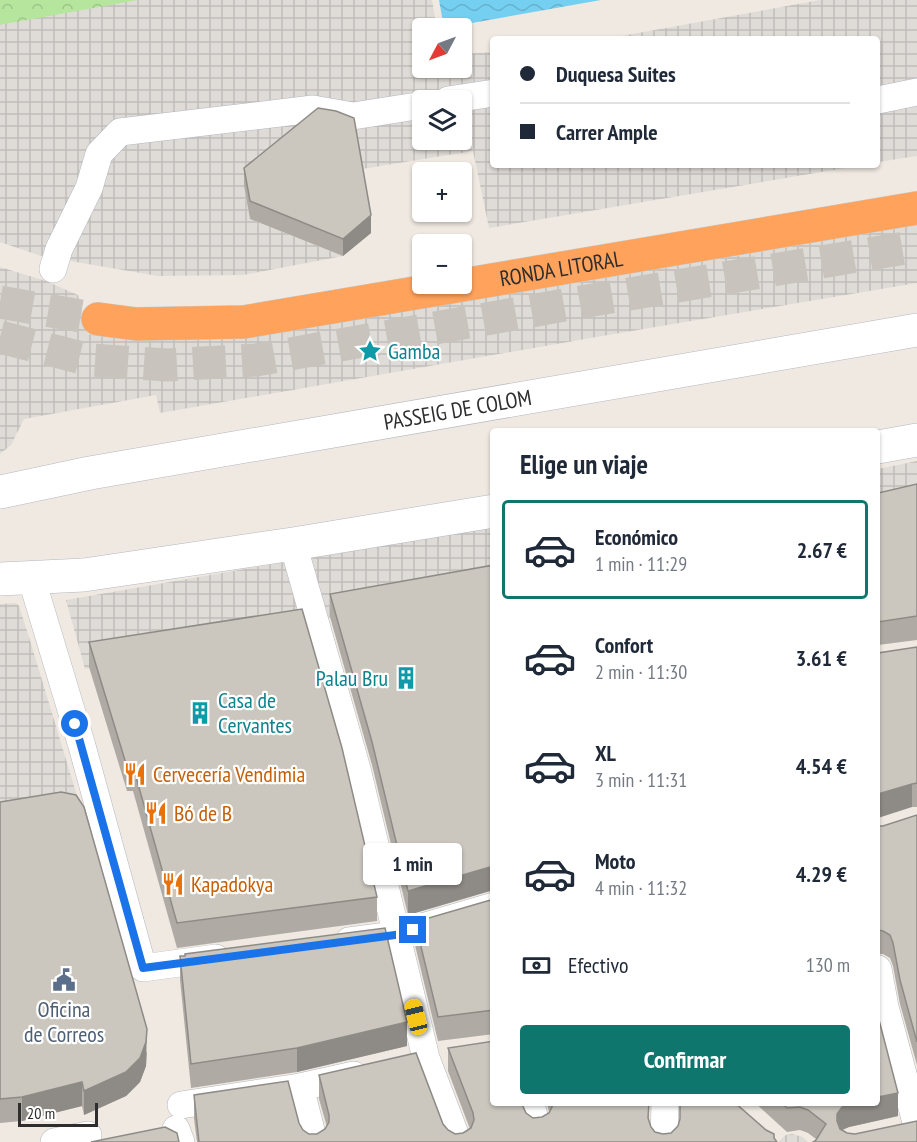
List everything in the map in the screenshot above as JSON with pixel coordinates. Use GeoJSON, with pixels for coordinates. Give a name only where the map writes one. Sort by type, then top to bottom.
{"type":"FeatureCollection","features":[{"type":"Feature","properties":{"kind":"highway","name":"RONDA LITORAL"},"geometry":{"type":"LineString","coordinates":[[98,319],[136,324],[244,322],[917,208]]}},
{"type":"Feature","properties":{"kind":"main road","name":"PASSEIG DE COLOM"},"geometry":{"type":"LineString","coordinates":[[0,492],[74,476],[917,330]]}},
{"type":"Feature","properties":{"kind":"main road"},"geometry":{"type":"LineString","coordinates":[[880,447],[917,440]]}},
{"type":"Feature","properties":{"kind":"main road"},"geometry":{"type":"LineString","coordinates":[[15,578],[84,575],[490,512]]}},
{"type":"Feature","properties":{"kind":"street"},"geometry":{"type":"LineString","coordinates":[[880,100],[917,92]]}},
{"type":"Feature","properties":{"kind":"street"},"geometry":{"type":"LineString","coordinates":[[472,96],[490,94]]}},
{"type":"Feature","properties":{"kind":"street"},"geometry":{"type":"LineString","coordinates":[[53,269],[59,249],[89,188],[99,154],[120,132],[313,109],[352,116],[412,107]]}},
{"type":"Feature","properties":{"kind":"street"},"geometry":{"type":"LineString","coordinates":[[293,544],[354,759],[395,935],[415,1062],[458,1142]]}},
{"type":"Feature","properties":{"kind":"street"},"geometry":{"type":"LineString","coordinates":[[15,578],[82,747],[143,968],[239,955]]}},
{"type":"Feature","properties":{"kind":"street"},"geometry":{"type":"LineString","coordinates":[[328,944],[395,935],[490,907]]}},
{"type":"Feature","properties":{"kind":"street"},"geometry":{"type":"LineString","coordinates":[[881,1007],[917,1127],[891,1133]]}},
{"type":"Feature","properties":{"kind":"street"},"geometry":{"type":"LineString","coordinates":[[179,1126],[300,1087],[415,1062]]}},
{"type":"Feature","properties":{"kind":"street"},"geometry":{"type":"LineString","coordinates":[[300,1087],[314,1142]]}},
{"type":"Feature","properties":{"kind":"street"},"geometry":{"type":"LineString","coordinates":[[664,1142],[665,1106]]}},
{"type":"Feature","properties":{"kind":"street"},"geometry":{"type":"LineString","coordinates":[[54,1142],[88,1135]]}},
{"type":"Feature","properties":{"kind":"green space"},"geometry":{"type":"Polygon","coordinates":[[[0,0],[163,0],[0,25],[0,0]]]}},
{"type":"Feature","properties":{"kind":"shaded area"},"geometry":{"type":"Polygon","coordinates":[[[138,0],[432,0],[435,18],[412,18],[412,78],[472,78],[472,53],[490,52],[490,168],[845,168],[489,228],[473,151],[362,169],[321,124],[244,186],[250,219],[343,256],[243,275],[158,276],[41,256],[0,242],[0,25],[138,0]]]}},
{"type":"Feature","properties":{"kind":"shaded area"},"geometry":{"type":"Polygon","coordinates":[[[820,0],[917,0],[917,156],[880,162],[880,36],[622,36],[820,0]]]}},
{"type":"Feature","properties":{"kind":"shaded area"},"geometry":{"type":"Polygon","coordinates":[[[917,225],[917,283],[160,413],[156,395],[24,419],[11,445],[0,454],[0,267],[46,281],[78,295],[88,334],[136,341],[214,339],[313,327],[917,225]]]}},
{"type":"Feature","properties":{"kind":"shaded area"},"geometry":{"type":"Polygon","coordinates":[[[917,461],[917,507],[880,516],[880,469],[917,461]]]}},
{"type":"Feature","properties":{"kind":"shaded area"},"geometry":{"type":"Polygon","coordinates":[[[490,527],[490,589],[321,619],[85,669],[66,600],[490,527]]]}},
{"type":"Feature","properties":{"kind":"shaded area"},"geometry":{"type":"Polygon","coordinates":[[[16,603],[29,637],[81,809],[0,825],[0,604],[16,603]]]}},
{"type":"Feature","properties":{"kind":"shaded area"},"geometry":{"type":"Polygon","coordinates":[[[786,1135],[803,1137],[808,1142],[778,1142],[786,1135]]]}},
{"type":"Feature","properties":{"kind":"water"},"geometry":{"type":"Polygon","coordinates":[[[439,0],[601,0],[472,23],[472,18],[442,18],[439,0]]]}},
{"type":"Feature","properties":{"kind":"building"},"geometry":{"type":"Polygon","coordinates":[[[318,108],[336,111],[354,118],[371,215],[343,239],[250,201],[244,168],[318,108]]]}},
{"type":"Feature","properties":{"kind":"building"},"geometry":{"type":"Polygon","coordinates":[[[917,484],[917,616],[880,622],[880,493],[917,484]]]}},
{"type":"Feature","properties":{"kind":"building"},"geometry":{"type":"Polygon","coordinates":[[[490,566],[490,867],[408,891],[372,742],[330,594],[490,566]]]}},
{"type":"Feature","properties":{"kind":"building"},"geometry":{"type":"Polygon","coordinates":[[[302,609],[342,748],[377,897],[177,923],[133,766],[127,767],[89,642],[302,609]]]}},
{"type":"Feature","properties":{"kind":"building"},"geometry":{"type":"Polygon","coordinates":[[[917,647],[917,783],[880,793],[880,653],[917,647]]]}},
{"type":"Feature","properties":{"kind":"building","name":"Oficina de Correos"},"geometry":{"type":"Polygon","coordinates":[[[61,792],[76,795],[84,807],[147,1029],[146,1042],[140,1058],[126,1072],[84,1091],[82,1082],[22,1097],[0,1099],[0,802],[61,792]]]}},
{"type":"Feature","properties":{"kind":"building"},"geometry":{"type":"Polygon","coordinates":[[[917,815],[917,1042],[900,980],[893,943],[890,935],[880,930],[880,826],[917,815]]]}},
{"type":"Feature","properties":{"kind":"building"},"geometry":{"type":"Polygon","coordinates":[[[490,900],[490,1010],[438,1017],[415,922],[490,900]]]}},
{"type":"Feature","properties":{"kind":"building"},"geometry":{"type":"Polygon","coordinates":[[[385,928],[407,1022],[297,1048],[191,1064],[180,956],[385,928]]]}},
{"type":"Feature","properties":{"kind":"building"},"geometry":{"type":"Polygon","coordinates":[[[880,1024],[898,1093],[880,1097],[880,1024]]]}},
{"type":"Feature","properties":{"kind":"building"},"geometry":{"type":"Polygon","coordinates":[[[490,1042],[490,1106],[523,1106],[526,1113],[533,1118],[549,1113],[552,1106],[649,1106],[648,1118],[651,1127],[655,1132],[663,1134],[671,1133],[678,1126],[680,1106],[739,1106],[766,1130],[774,1134],[777,1142],[199,1142],[194,1095],[288,1081],[299,1123],[309,1134],[317,1134],[325,1129],[329,1122],[319,1075],[416,1053],[443,1124],[455,1134],[463,1133],[471,1128],[474,1120],[473,1113],[448,1048],[490,1042]]]}},
{"type":"Feature","properties":{"kind":"building"},"geometry":{"type":"Polygon","coordinates":[[[785,1106],[844,1106],[837,1114],[840,1129],[855,1134],[917,1121],[917,1142],[813,1142],[826,1124],[808,1110],[800,1107],[787,1108],[785,1106]]]}},
{"type":"Feature","properties":{"kind":"building"},"geometry":{"type":"Polygon","coordinates":[[[165,1127],[177,1133],[179,1142],[91,1142],[165,1127]]]}},
{"type":"Feature","properties":{"kind":"tunnel"},"geometry":{"type":"LineString","coordinates":[[0,337],[90,360],[167,365],[256,360],[587,301],[917,246]]}},
{"type":"Feature","properties":{"kind":"tunnel"},"geometry":{"type":"LineString","coordinates":[[0,302],[98,319]]}},
{"type":"Feature","properties":{"kind":"place","name":"Gamba"},"geometry":{"type":"Point","coordinates":[370,351]}},
{"type":"Feature","properties":{"kind":"place","name":"Palau Bru"},"geometry":{"type":"Point","coordinates":[406,678]}},
{"type":"Feature","properties":{"kind":"place","name":"Casa de Cervantes"},"geometry":{"type":"Point","coordinates":[200,713]}},
{"type":"Feature","properties":{"kind":"place","name":"Cervecería Vendimia"},"geometry":{"type":"Point","coordinates":[135,774]}},
{"type":"Feature","properties":{"kind":"place","name":"Bó de B"},"geometry":{"type":"Point","coordinates":[156,813]}},
{"type":"Feature","properties":{"kind":"place","name":"Kapadokya"},"geometry":{"type":"Point","coordinates":[173,884]}},
{"type":"Feature","properties":{"kind":"place","name":"Oficina de Correos"},"geometry":{"type":"Point","coordinates":[64,980]}},
{"type":"Feature","properties":{"kind":"route"},"geometry":{"type":"LineString","coordinates":[[75,724],[143,968],[395,935],[413,930]]}}]}
